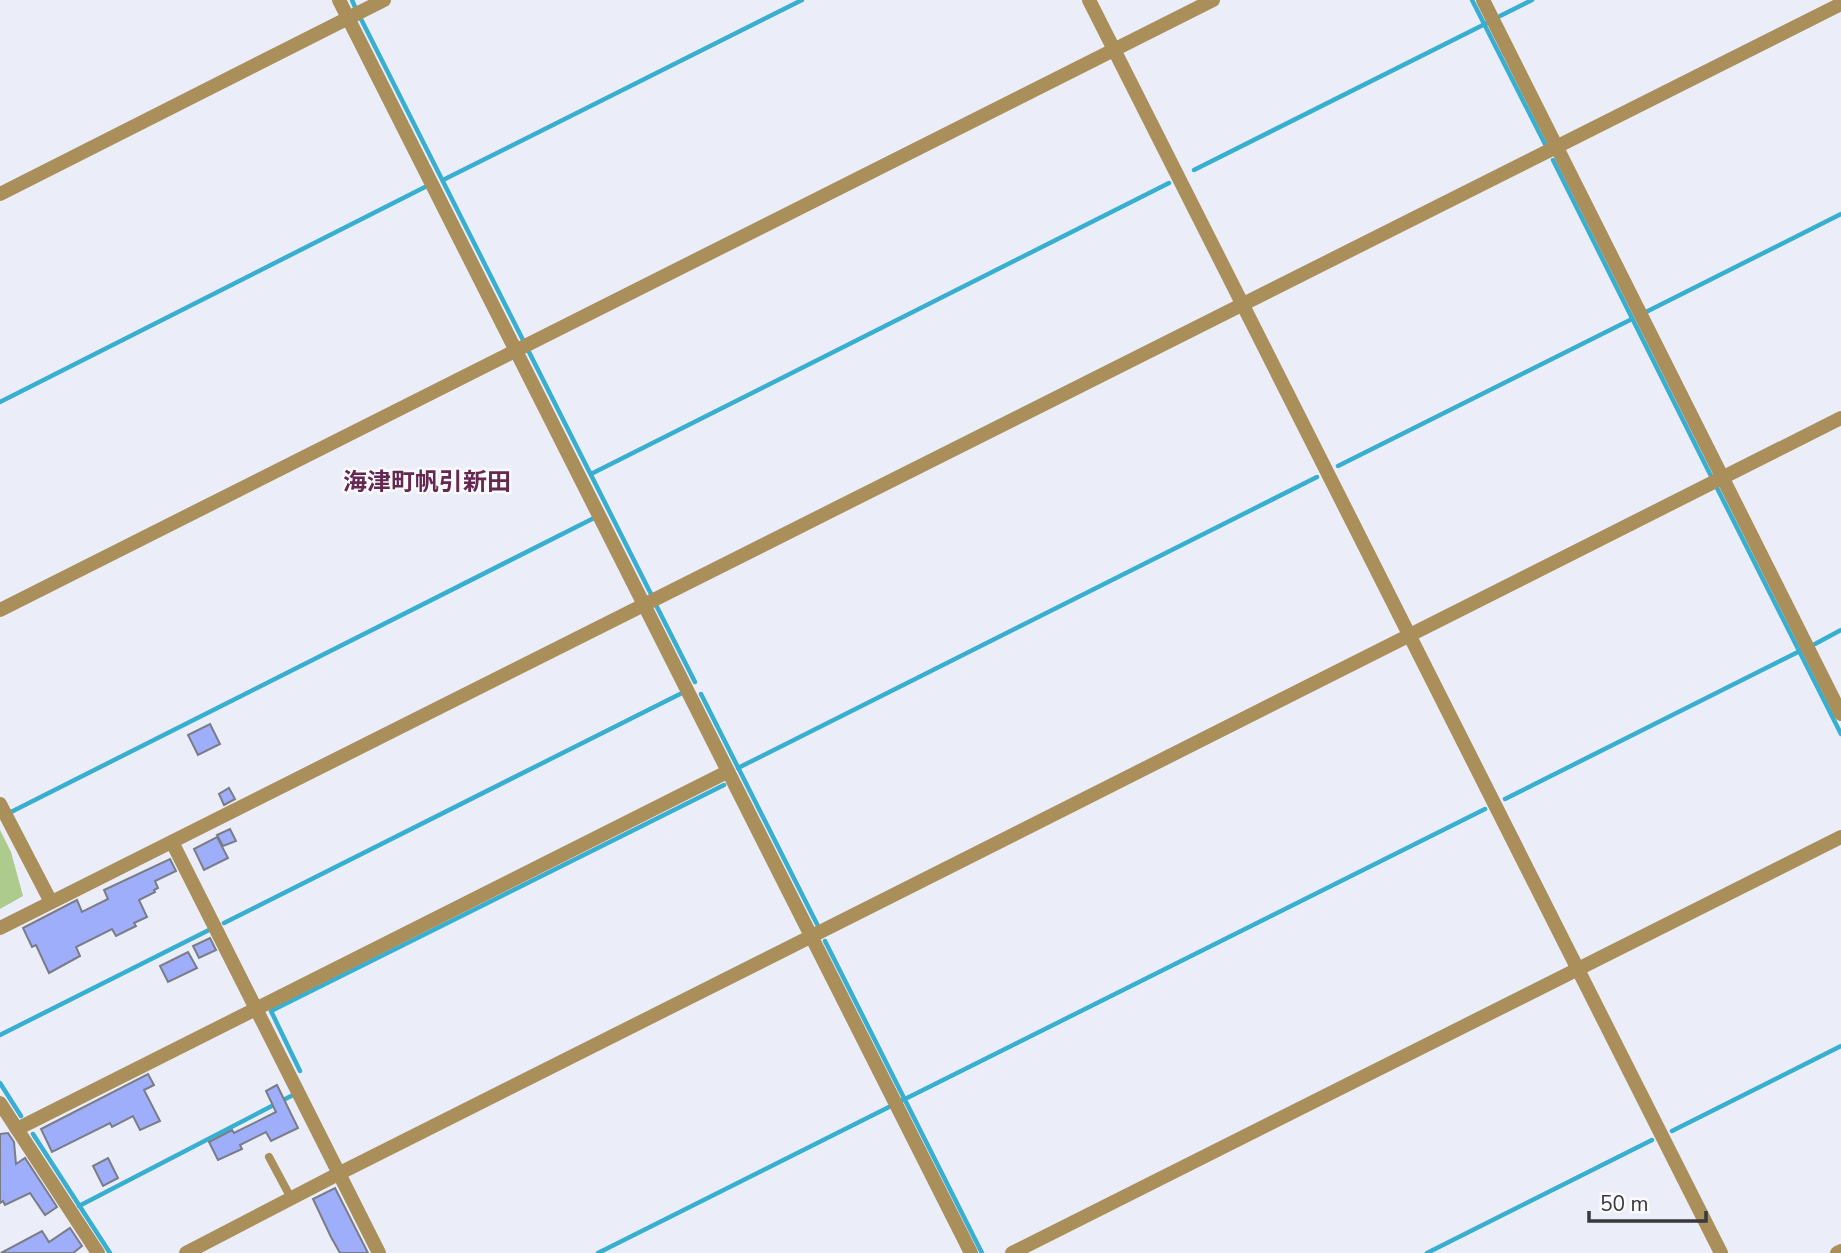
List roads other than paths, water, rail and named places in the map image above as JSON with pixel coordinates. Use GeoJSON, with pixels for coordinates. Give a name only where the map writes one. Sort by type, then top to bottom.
{"type":"FeatureCollection","features":[{"type":"Feature","properties":{"kind":"street"},"geometry":{"type":"LineString","coordinates":[[339,0],[971,1253]]}},
{"type":"Feature","properties":{"kind":"street"},"geometry":{"type":"LineString","coordinates":[[0,194],[384,0]]}},
{"type":"Feature","properties":{"kind":"street"},"geometry":{"type":"LineString","coordinates":[[1089,0],[1720,1253]]}},
{"type":"Feature","properties":{"kind":"street"},"geometry":{"type":"LineString","coordinates":[[0,610],[1213,0]]}},
{"type":"Feature","properties":{"kind":"street"},"geometry":{"type":"LineString","coordinates":[[1483,0],[1841,714]]}},
{"type":"Feature","properties":{"kind":"street"},"geometry":{"type":"LineString","coordinates":[[0,928],[1841,4]]}},
{"type":"Feature","properties":{"kind":"street"},"geometry":{"type":"LineString","coordinates":[[186,1253],[340,1172],[1841,418]]}},
{"type":"Feature","properties":{"kind":"street"},"geometry":{"type":"LineString","coordinates":[[17,1129],[727,772]]}},
{"type":"Feature","properties":{"kind":"street"},"geometry":{"type":"LineString","coordinates":[[0,804],[51,902]]}},
{"type":"Feature","properties":{"kind":"street"},"geometry":{"type":"LineString","coordinates":[[1012,1253],[1841,836]]}},
{"type":"Feature","properties":{"kind":"street"},"geometry":{"type":"LineString","coordinates":[[172,842],[379,1253]]}},
{"type":"Feature","properties":{"kind":"street"},"geometry":{"type":"LineString","coordinates":[[0,1103],[98,1253]]}},
{"type":"Feature","properties":{"kind":"lane"},"geometry":{"type":"LineString","coordinates":[[269,1157],[290,1198]]}},
{"type":"Feature","properties":{"kind":"waterway"},"geometry":{"type":"LineString","coordinates":[[352,0],[355,7]]}},
{"type":"Feature","properties":{"kind":"waterway"},"geometry":{"type":"LineString","coordinates":[[443,180],[802,0]]}},
{"type":"Feature","properties":{"kind":"waterway"},"geometry":{"type":"LineString","coordinates":[[1472,0],[1545,144]]}},
{"type":"Feature","properties":{"kind":"waterway"},"geometry":{"type":"LineString","coordinates":[[1500,16],[1532,0]]}},
{"type":"Feature","properties":{"kind":"waterway"},"geometry":{"type":"LineString","coordinates":[[361,19],[523,340]]}},
{"type":"Feature","properties":{"kind":"waterway"},"geometry":{"type":"LineString","coordinates":[[1194,170],[1489,22]]}},
{"type":"Feature","properties":{"kind":"waterway"},"geometry":{"type":"LineString","coordinates":[[1553,160],[1712,478]]}},
{"type":"Feature","properties":{"kind":"waterway"},"geometry":{"type":"LineString","coordinates":[[591,474],[1169,183]]}},
{"type":"Feature","properties":{"kind":"waterway"},"geometry":{"type":"LineString","coordinates":[[0,402],[425,187]]}},
{"type":"Feature","properties":{"kind":"waterway"},"geometry":{"type":"LineString","coordinates":[[1646,312],[1841,214]]}},
{"type":"Feature","properties":{"kind":"waterway"},"geometry":{"type":"LineString","coordinates":[[1338,466],[1632,319]]}},
{"type":"Feature","properties":{"kind":"waterway"},"geometry":{"type":"LineString","coordinates":[[529,352],[651,594]]}},
{"type":"Feature","properties":{"kind":"waterway"},"geometry":{"type":"LineString","coordinates":[[738,768],[1317,477]]}},
{"type":"Feature","properties":{"kind":"waterway"},"geometry":{"type":"LineString","coordinates":[[1717,488],[1841,734]]}},
{"type":"Feature","properties":{"kind":"waterway"},"geometry":{"type":"LineString","coordinates":[[11,812],[594,518]]}},
{"type":"Feature","properties":{"kind":"waterway"},"geometry":{"type":"LineString","coordinates":[[657,607],[695,682]]}},
{"type":"Feature","properties":{"kind":"waterway"},"geometry":{"type":"LineString","coordinates":[[1815,644],[1841,630]]}},
{"type":"Feature","properties":{"kind":"waterway"},"geometry":{"type":"LineString","coordinates":[[1505,799],[1804,649]]}},
{"type":"Feature","properties":{"kind":"waterway"},"geometry":{"type":"LineString","coordinates":[[224,923],[680,694]]}},
{"type":"Feature","properties":{"kind":"waterway"},"geometry":{"type":"LineString","coordinates":[[701,694],[819,928]]}},
{"type":"Feature","properties":{"kind":"waterway"},"geometry":{"type":"LineString","coordinates":[[300,1071],[271,1011],[724,785]]}},
{"type":"Feature","properties":{"kind":"waterway"},"geometry":{"type":"LineString","coordinates":[[899,1102],[1485,809]]}},
{"type":"Feature","properties":{"kind":"waterway"},"geometry":{"type":"LineString","coordinates":[[0,1035],[209,930]]}},
{"type":"Feature","properties":{"kind":"waterway"},"geometry":{"type":"LineString","coordinates":[[825,941],[982,1253]]}},
{"type":"Feature","properties":{"kind":"waterway"},"geometry":{"type":"LineString","coordinates":[[1672,1131],[1841,1046]]}},
{"type":"Feature","properties":{"kind":"waterway"},"geometry":{"type":"LineString","coordinates":[[0,1083],[21,1116]]}},
{"type":"Feature","properties":{"kind":"waterway"},"geometry":{"type":"LineString","coordinates":[[79,1206],[293,1095]]}},
{"type":"Feature","properties":{"kind":"waterway"},"geometry":{"type":"LineString","coordinates":[[598,1253],[889,1107]]}},
{"type":"Feature","properties":{"kind":"waterway"},"geometry":{"type":"LineString","coordinates":[[33,1134],[110,1253]]}},
{"type":"Feature","properties":{"kind":"waterway"},"geometry":{"type":"LineString","coordinates":[[1427,1253],[1652,1140]]}},
{"type":"Feature","properties":{"kind":"district","name":"海津町帆引新田"},"geometry":{"type":"Point","coordinates":[427,482]}}]}
